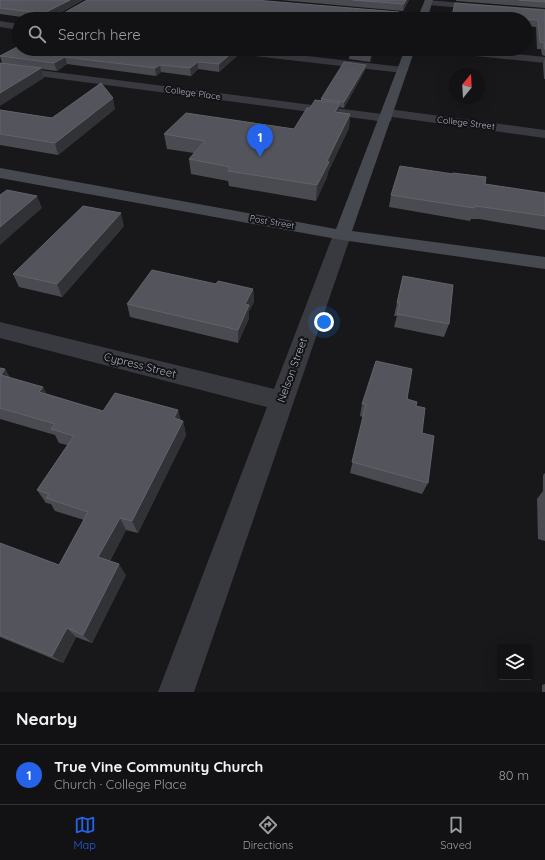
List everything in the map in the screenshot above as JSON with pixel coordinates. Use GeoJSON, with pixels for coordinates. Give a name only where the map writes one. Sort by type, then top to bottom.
{"type":"FeatureCollection","features":[{"type":"Feature","properties":{"kind":"street"},"geometry":{"type":"LineString","coordinates":[[424,12],[429,1],[545,12]]}},
{"type":"Feature","properties":{"kind":"street"},"geometry":{"type":"LineString","coordinates":[[0,24],[12,25]]}},
{"type":"Feature","properties":{"kind":"street"},"geometry":{"type":"LineString","coordinates":[[280,56],[403,70]]}},
{"type":"Feature","properties":{"kind":"street","name":"Nelson Street"},"geometry":{"type":"LineString","coordinates":[[176,692],[408,56]]}},
{"type":"Feature","properties":{"kind":"street"},"geometry":{"type":"LineString","coordinates":[[505,56],[545,60]]}},
{"type":"Feature","properties":{"kind":"street","name":"College Place"},"geometry":{"type":"LineString","coordinates":[[0,68],[386,116]]}},
{"type":"Feature","properties":{"kind":"street","name":"College Street"},"geometry":{"type":"LineString","coordinates":[[386,116],[545,134]]}},
{"type":"Feature","properties":{"kind":"street","name":"Post Street"},"geometry":{"type":"LineString","coordinates":[[0,173],[342,235],[545,263]]}},
{"type":"Feature","properties":{"kind":"street","name":"Cypress Street"},"geometry":{"type":"LineString","coordinates":[[0,330],[281,401]]}},
{"type":"Feature","properties":{"kind":"building"},"geometry":{"type":"Polygon","coordinates":[[[0,0],[70,0],[48,12],[32,12],[0,8],[0,0]]]}},
{"type":"Feature","properties":{"kind":"building"},"geometry":{"type":"Polygon","coordinates":[[[87,0],[255,0],[399,12],[66,12],[87,0]]]}},
{"type":"Feature","properties":{"kind":"building"},"geometry":{"type":"Polygon","coordinates":[[[353,0],[406,0],[404,4],[353,0]]]}},
{"type":"Feature","properties":{"kind":"building"},"geometry":{"type":"Polygon","coordinates":[[[519,0],[545,0],[545,2],[519,0]]]}},
{"type":"Feature","properties":{"kind":"building"},"geometry":{"type":"Polygon","coordinates":[[[455,3],[545,10],[545,49],[544,43],[540,42],[538,20],[533,20],[533,12],[453,12],[455,3]]]}},
{"type":"Feature","properties":{"kind":"building"},"geometry":{"type":"Polygon","coordinates":[[[12,50],[12,56],[228,56],[219,64],[198,62],[190,68],[160,65],[155,68],[65,57],[54,63],[0,56],[12,50]]]}},
{"type":"Feature","properties":{"kind":"building"},"geometry":{"type":"Polygon","coordinates":[[[344,62],[366,65],[344,102],[321,99],[344,62]]]}},
{"type":"Feature","properties":{"kind":"building"},"geometry":{"type":"Polygon","coordinates":[[[0,63],[41,68],[0,93],[0,63]]]}},
{"type":"Feature","properties":{"kind":"building"},"geometry":{"type":"Polygon","coordinates":[[[101,83],[113,98],[55,143],[0,134],[0,110],[52,118],[101,83]]]}},
{"type":"Feature","properties":{"kind":"building"},"geometry":{"type":"Polygon","coordinates":[[[315,100],[340,103],[335,112],[350,114],[317,185],[228,171],[230,167],[189,159],[205,141],[164,134],[186,113],[294,129],[307,108],[310,108],[315,100]]]}},
{"type":"Feature","properties":{"kind":"building"},"geometry":{"type":"Polygon","coordinates":[[[400,166],[453,174],[486,177],[485,184],[545,193],[545,216],[475,206],[474,208],[391,195],[400,166]]]}},
{"type":"Feature","properties":{"kind":"building"},"geometry":{"type":"Polygon","coordinates":[[[7,190],[37,196],[0,227],[0,195],[7,190]]]}},
{"type":"Feature","properties":{"kind":"building"},"geometry":{"type":"Polygon","coordinates":[[[83,206],[121,213],[57,284],[13,274],[83,206]]]}},
{"type":"Feature","properties":{"kind":"building"},"geometry":{"type":"Polygon","coordinates":[[[152,270],[216,284],[218,281],[253,289],[245,304],[249,305],[238,330],[127,304],[152,270]]]}},
{"type":"Feature","properties":{"kind":"building"},"geometry":{"type":"Polygon","coordinates":[[[403,276],[453,285],[449,324],[397,314],[400,303],[397,303],[403,276]]]}},
{"type":"Feature","properties":{"kind":"building"},"geometry":{"type":"Polygon","coordinates":[[[376,361],[412,369],[407,399],[417,402],[416,406],[425,408],[422,433],[434,436],[428,483],[352,462],[366,404],[362,404],[376,361]]]}},
{"type":"Feature","properties":{"kind":"building"},"geometry":{"type":"Polygon","coordinates":[[[0,368],[5,369],[1,375],[43,387],[39,392],[103,411],[115,393],[178,410],[174,418],[183,421],[132,521],[120,518],[98,557],[119,564],[83,635],[67,628],[52,656],[0,635],[0,543],[59,565],[88,512],[46,498],[49,494],[37,490],[74,436],[51,429],[55,424],[0,408],[0,368]]]}},
{"type":"Feature","properties":{"kind":"place","name":"True Vine Community Church"},"geometry":{"type":"Point","coordinates":[260,157]}}]}
